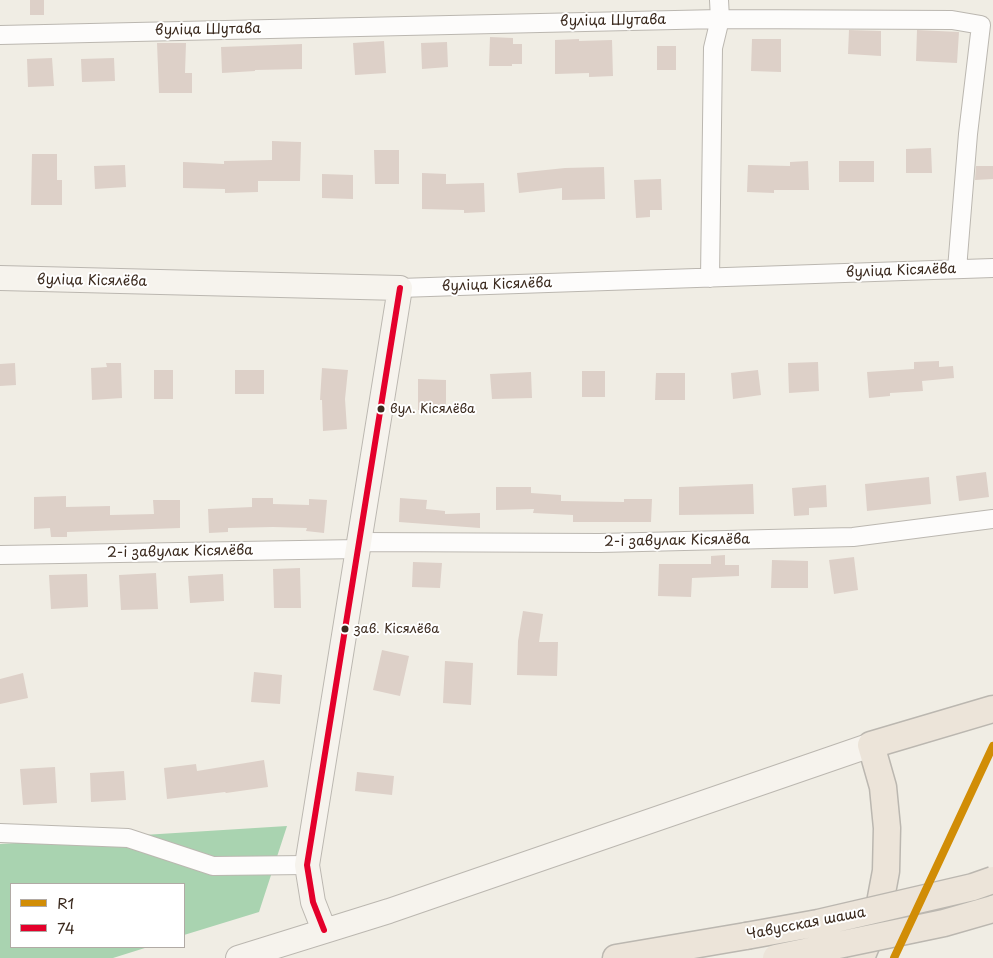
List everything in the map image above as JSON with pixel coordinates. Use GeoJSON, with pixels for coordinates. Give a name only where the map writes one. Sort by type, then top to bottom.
{"type":"FeatureCollection","features":[{"type":"Feature","properties":{"kind":"main road"},"geometry":{"type":"LineString","coordinates":[[861,958],[876,919],[886,871],[887,828],[882,787],[871,744],[993,709]]}},
{"type":"Feature","properties":{"kind":"main road","name":"Чавусская шаша"},"geometry":{"type":"LineString","coordinates":[[616,958],[818,924],[973,887],[993,880]]}},
{"type":"Feature","properties":{"kind":"main road","name":"Чавусская шаша"},"geometry":{"type":"LineString","coordinates":[[776,958],[944,923],[993,909]]}},
{"type":"Feature","properties":{"kind":"street"},"geometry":{"type":"LineString","coordinates":[[710,278],[713,48],[720,19],[719,0]]}},
{"type":"Feature","properties":{"kind":"street","name":"вуліца Шутава"},"geometry":{"type":"LineString","coordinates":[[0,35],[720,19],[952,20],[981,25],[968,134],[957,269]]}},
{"type":"Feature","properties":{"kind":"street","name":"вуліца Кісялёва"},"geometry":{"type":"LineString","coordinates":[[0,278],[400,288],[993,268]]}},
{"type":"Feature","properties":{"kind":"street"},"geometry":{"type":"LineString","coordinates":[[324,930],[313,902],[307,865],[360,546],[400,288]]}},
{"type":"Feature","properties":{"kind":"street","name":"2-і завулак Кісялёва"},"geometry":{"type":"LineString","coordinates":[[0,555],[360,546],[600,544],[853,537],[993,519]]}},
{"type":"Feature","properties":{"kind":"street"},"geometry":{"type":"LineString","coordinates":[[238,958],[397,908],[871,744]]}},
{"type":"Feature","properties":{"kind":"street"},"geometry":{"type":"LineString","coordinates":[[0,833],[128,838],[213,866],[307,865]]}},
{"type":"Feature","properties":{"kind":"green space"},"geometry":{"type":"Polygon","coordinates":[[[287,826],[259,912],[185,935],[185,883],[10,883],[10,948],[145,948],[113,958],[0,958],[0,844],[287,826]]]}},
{"type":"Feature","properties":{"kind":"building"},"geometry":{"type":"Polygon","coordinates":[[[30,0],[44,0],[44,15],[30,15],[30,0]]]}},
{"type":"Feature","properties":{"kind":"building"},"geometry":{"type":"Polygon","coordinates":[[[849,30],[881,31],[881,56],[848,54],[849,30]]]}},
{"type":"Feature","properties":{"kind":"building"},"geometry":{"type":"Polygon","coordinates":[[[917,30],[959,32],[957,63],[916,61],[917,30]]]}},
{"type":"Feature","properties":{"kind":"building"},"geometry":{"type":"Polygon","coordinates":[[[490,37],[513,38],[513,44],[522,44],[522,64],[489,66],[490,37]]]}},
{"type":"Feature","properties":{"kind":"building"},"geometry":{"type":"Polygon","coordinates":[[[579,39],[579,41],[612,40],[613,76],[589,77],[589,73],[555,74],[555,40],[579,39]]]}},
{"type":"Feature","properties":{"kind":"building"},"geometry":{"type":"Polygon","coordinates":[[[752,39],[781,39],[781,72],[751,71],[752,39]]]}},
{"type":"Feature","properties":{"kind":"building"},"geometry":{"type":"Polygon","coordinates":[[[384,41],[386,73],[355,75],[353,43],[384,41]]]}},
{"type":"Feature","properties":{"kind":"building"},"geometry":{"type":"Polygon","coordinates":[[[447,42],[448,67],[422,69],[421,43],[447,42]]]}},
{"type":"Feature","properties":{"kind":"building"},"geometry":{"type":"Polygon","coordinates":[[[157,43],[186,43],[185,73],[192,73],[192,93],[159,93],[157,43]]]}},
{"type":"Feature","properties":{"kind":"building"},"geometry":{"type":"Polygon","coordinates":[[[302,44],[302,69],[222,73],[221,47],[302,44]]]}},
{"type":"Feature","properties":{"kind":"building"},"geometry":{"type":"Polygon","coordinates":[[[657,46],[676,46],[676,70],[657,70],[657,46]]]}},
{"type":"Feature","properties":{"kind":"building"},"geometry":{"type":"Polygon","coordinates":[[[52,58],[54,86],[28,87],[27,59],[52,58]]]}},
{"type":"Feature","properties":{"kind":"building"},"geometry":{"type":"Polygon","coordinates":[[[114,58],[115,81],[82,82],[81,59],[114,58]]]}},
{"type":"Feature","properties":{"kind":"building"},"geometry":{"type":"Polygon","coordinates":[[[272,141],[301,142],[300,181],[258,181],[258,192],[225,193],[225,189],[183,188],[183,162],[224,164],[224,161],[272,160],[272,141]]]}},
{"type":"Feature","properties":{"kind":"building"},"geometry":{"type":"Polygon","coordinates":[[[931,148],[932,173],[906,173],[906,149],[931,148]]]}},
{"type":"Feature","properties":{"kind":"building"},"geometry":{"type":"Polygon","coordinates":[[[374,150],[399,150],[399,184],[375,184],[374,150]]]}},
{"type":"Feature","properties":{"kind":"building"},"geometry":{"type":"Polygon","coordinates":[[[32,154],[57,154],[57,180],[62,180],[62,205],[31,205],[32,154]]]}},
{"type":"Feature","properties":{"kind":"building"},"geometry":{"type":"Polygon","coordinates":[[[808,161],[809,190],[774,190],[774,193],[747,192],[748,165],[790,166],[790,162],[808,161]]]}},
{"type":"Feature","properties":{"kind":"building"},"geometry":{"type":"Polygon","coordinates":[[[839,161],[874,161],[874,182],[839,182],[839,161]]]}},
{"type":"Feature","properties":{"kind":"building"},"geometry":{"type":"Polygon","coordinates":[[[125,165],[126,187],[95,189],[94,166],[125,165]]]}},
{"type":"Feature","properties":{"kind":"building"},"geometry":{"type":"Polygon","coordinates":[[[976,166],[993,166],[993,179],[975,180],[976,166]]]}},
{"type":"Feature","properties":{"kind":"building"},"geometry":{"type":"Polygon","coordinates":[[[604,167],[605,199],[562,200],[562,188],[519,193],[517,173],[565,168],[604,167]]]}},
{"type":"Feature","properties":{"kind":"building"},"geometry":{"type":"Polygon","coordinates":[[[422,173],[446,174],[446,184],[484,183],[485,212],[464,213],[464,210],[422,209],[422,173]]]}},
{"type":"Feature","properties":{"kind":"building"},"geometry":{"type":"Polygon","coordinates":[[[322,174],[353,175],[353,199],[322,198],[322,174]]]}},
{"type":"Feature","properties":{"kind":"building"},"geometry":{"type":"Polygon","coordinates":[[[661,179],[662,210],[650,210],[650,217],[636,218],[634,180],[661,179]]]}},
{"type":"Feature","properties":{"kind":"building"},"geometry":{"type":"Polygon","coordinates":[[[939,361],[939,367],[953,366],[954,378],[922,381],[923,391],[890,393],[890,396],[869,398],[867,372],[914,369],[914,362],[939,361]]]}},
{"type":"Feature","properties":{"kind":"building"},"geometry":{"type":"Polygon","coordinates":[[[818,362],[819,391],[789,393],[788,363],[818,362]]]}},
{"type":"Feature","properties":{"kind":"building"},"geometry":{"type":"Polygon","coordinates":[[[15,363],[16,385],[0,386],[0,364],[15,363]]]}},
{"type":"Feature","properties":{"kind":"building"},"geometry":{"type":"Polygon","coordinates":[[[106,363],[121,363],[122,398],[92,400],[91,368],[107,367],[106,363]]]}},
{"type":"Feature","properties":{"kind":"building"},"geometry":{"type":"Polygon","coordinates":[[[322,368],[348,370],[345,399],[347,429],[323,431],[322,400],[320,400],[322,368]]]}},
{"type":"Feature","properties":{"kind":"building"},"geometry":{"type":"Polygon","coordinates":[[[154,370],[173,370],[173,399],[154,399],[154,370]]]}},
{"type":"Feature","properties":{"kind":"building"},"geometry":{"type":"Polygon","coordinates":[[[235,370],[264,370],[264,394],[235,394],[235,370]]]}},
{"type":"Feature","properties":{"kind":"building"},"geometry":{"type":"Polygon","coordinates":[[[758,370],[761,395],[733,399],[731,373],[758,370]]]}},
{"type":"Feature","properties":{"kind":"building"},"geometry":{"type":"Polygon","coordinates":[[[582,371],[605,371],[605,397],[582,397],[582,371]]]}},
{"type":"Feature","properties":{"kind":"building"},"geometry":{"type":"Polygon","coordinates":[[[531,372],[532,398],[492,399],[490,374],[531,372]]]}},
{"type":"Feature","properties":{"kind":"building"},"geometry":{"type":"Polygon","coordinates":[[[656,373],[685,373],[685,400],[655,400],[656,373]]]}},
{"type":"Feature","properties":{"kind":"building"},"geometry":{"type":"Polygon","coordinates":[[[418,379],[446,380],[446,410],[418,410],[418,379]]]}},
{"type":"Feature","properties":{"kind":"building"},"geometry":{"type":"Polygon","coordinates":[[[986,472],[989,497],[959,501],[956,476],[986,472]]]}},
{"type":"Feature","properties":{"kind":"building"},"geometry":{"type":"Polygon","coordinates":[[[929,477],[931,504],[867,511],[865,484],[929,477]]]}},
{"type":"Feature","properties":{"kind":"building"},"geometry":{"type":"Polygon","coordinates":[[[753,484],[754,514],[679,515],[679,487],[753,484]]]}},
{"type":"Feature","properties":{"kind":"building"},"geometry":{"type":"Polygon","coordinates":[[[826,485],[827,507],[809,508],[809,515],[794,516],[792,488],[826,485]]]}},
{"type":"Feature","properties":{"kind":"building"},"geometry":{"type":"Polygon","coordinates":[[[496,487],[531,487],[531,493],[561,495],[561,501],[624,502],[624,499],[652,499],[651,522],[573,522],[573,515],[533,513],[534,509],[496,510],[496,487]]]}},
{"type":"Feature","properties":{"kind":"building"},"geometry":{"type":"Polygon","coordinates":[[[66,496],[66,507],[110,506],[110,515],[154,514],[153,500],[180,500],[180,528],[67,532],[67,537],[51,537],[50,528],[34,529],[34,497],[66,496]]]}},
{"type":"Feature","properties":{"kind":"building"},"geometry":{"type":"Polygon","coordinates":[[[252,498],[273,498],[273,504],[309,505],[309,499],[327,500],[324,533],[306,531],[307,528],[273,527],[228,528],[228,532],[209,533],[208,509],[252,507],[252,498]]]}},
{"type":"Feature","properties":{"kind":"building"},"geometry":{"type":"Polygon","coordinates":[[[400,498],[427,500],[426,509],[445,511],[445,514],[480,513],[480,528],[399,522],[400,498]]]}},
{"type":"Feature","properties":{"kind":"building"},"geometry":{"type":"Polygon","coordinates":[[[725,555],[725,565],[739,565],[739,576],[692,578],[691,597],[658,596],[659,564],[711,564],[711,556],[725,555]]]}},
{"type":"Feature","properties":{"kind":"building"},"geometry":{"type":"Polygon","coordinates":[[[854,557],[858,590],[834,594],[829,560],[854,557]]]}},
{"type":"Feature","properties":{"kind":"building"},"geometry":{"type":"Polygon","coordinates":[[[772,560],[808,561],[808,588],[771,588],[772,560]]]}},
{"type":"Feature","properties":{"kind":"building"},"geometry":{"type":"Polygon","coordinates":[[[413,562],[442,563],[440,588],[412,587],[413,562]]]}},
{"type":"Feature","properties":{"kind":"building"},"geometry":{"type":"Polygon","coordinates":[[[300,568],[301,608],[274,608],[273,569],[300,568]]]}},
{"type":"Feature","properties":{"kind":"building"},"geometry":{"type":"Polygon","coordinates":[[[156,573],[158,609],[121,610],[119,575],[156,573]]]}},
{"type":"Feature","properties":{"kind":"building"},"geometry":{"type":"Polygon","coordinates":[[[87,574],[88,607],[51,609],[49,575],[87,574]]]}},
{"type":"Feature","properties":{"kind":"building"},"geometry":{"type":"Polygon","coordinates":[[[223,574],[224,601],[190,603],[188,576],[223,574]]]}},
{"type":"Feature","properties":{"kind":"building"},"geometry":{"type":"Polygon","coordinates":[[[523,611],[543,614],[539,642],[558,642],[557,676],[517,675],[518,641],[523,611]]]}},
{"type":"Feature","properties":{"kind":"building"},"geometry":{"type":"Polygon","coordinates":[[[382,650],[409,656],[400,696],[373,690],[382,650]]]}},
{"type":"Feature","properties":{"kind":"building"},"geometry":{"type":"Polygon","coordinates":[[[445,661],[473,663],[471,705],[443,703],[445,661]]]}},
{"type":"Feature","properties":{"kind":"building"},"geometry":{"type":"Polygon","coordinates":[[[254,672],[282,675],[280,704],[251,702],[254,672]]]}},
{"type":"Feature","properties":{"kind":"building"},"geometry":{"type":"Polygon","coordinates":[[[23,673],[28,698],[0,704],[0,679],[23,673]]]}},
{"type":"Feature","properties":{"kind":"building"},"geometry":{"type":"Polygon","coordinates":[[[264,760],[268,787],[167,799],[164,768],[196,764],[197,771],[264,760]]]}},
{"type":"Feature","properties":{"kind":"building"},"geometry":{"type":"Polygon","coordinates":[[[55,767],[57,803],[23,805],[20,769],[55,767]]]}},
{"type":"Feature","properties":{"kind":"building"},"geometry":{"type":"Polygon","coordinates":[[[124,771],[126,800],[91,802],[90,773],[124,771]]]}},
{"type":"Feature","properties":{"kind":"building"},"geometry":{"type":"Polygon","coordinates":[[[357,772],[394,776],[392,795],[355,791],[357,772]]]}},
{"type":"Feature","properties":{"kind":"transit line","name":"74"},"geometry":{"type":"LineString","coordinates":[[324,930],[313,902],[307,865],[400,288]]}},
{"type":"Feature","properties":{"kind":"transit line","name":"R1"},"geometry":{"type":"LineString","coordinates":[[894,958],[993,746]]}},
{"type":"Feature","properties":{"kind":"place","name":"вул. Кісялёва"},"geometry":{"type":"Point","coordinates":[381,409]}},
{"type":"Feature","properties":{"kind":"place","name":"зав. Кісялёва"},"geometry":{"type":"Point","coordinates":[345,629]}}]}
